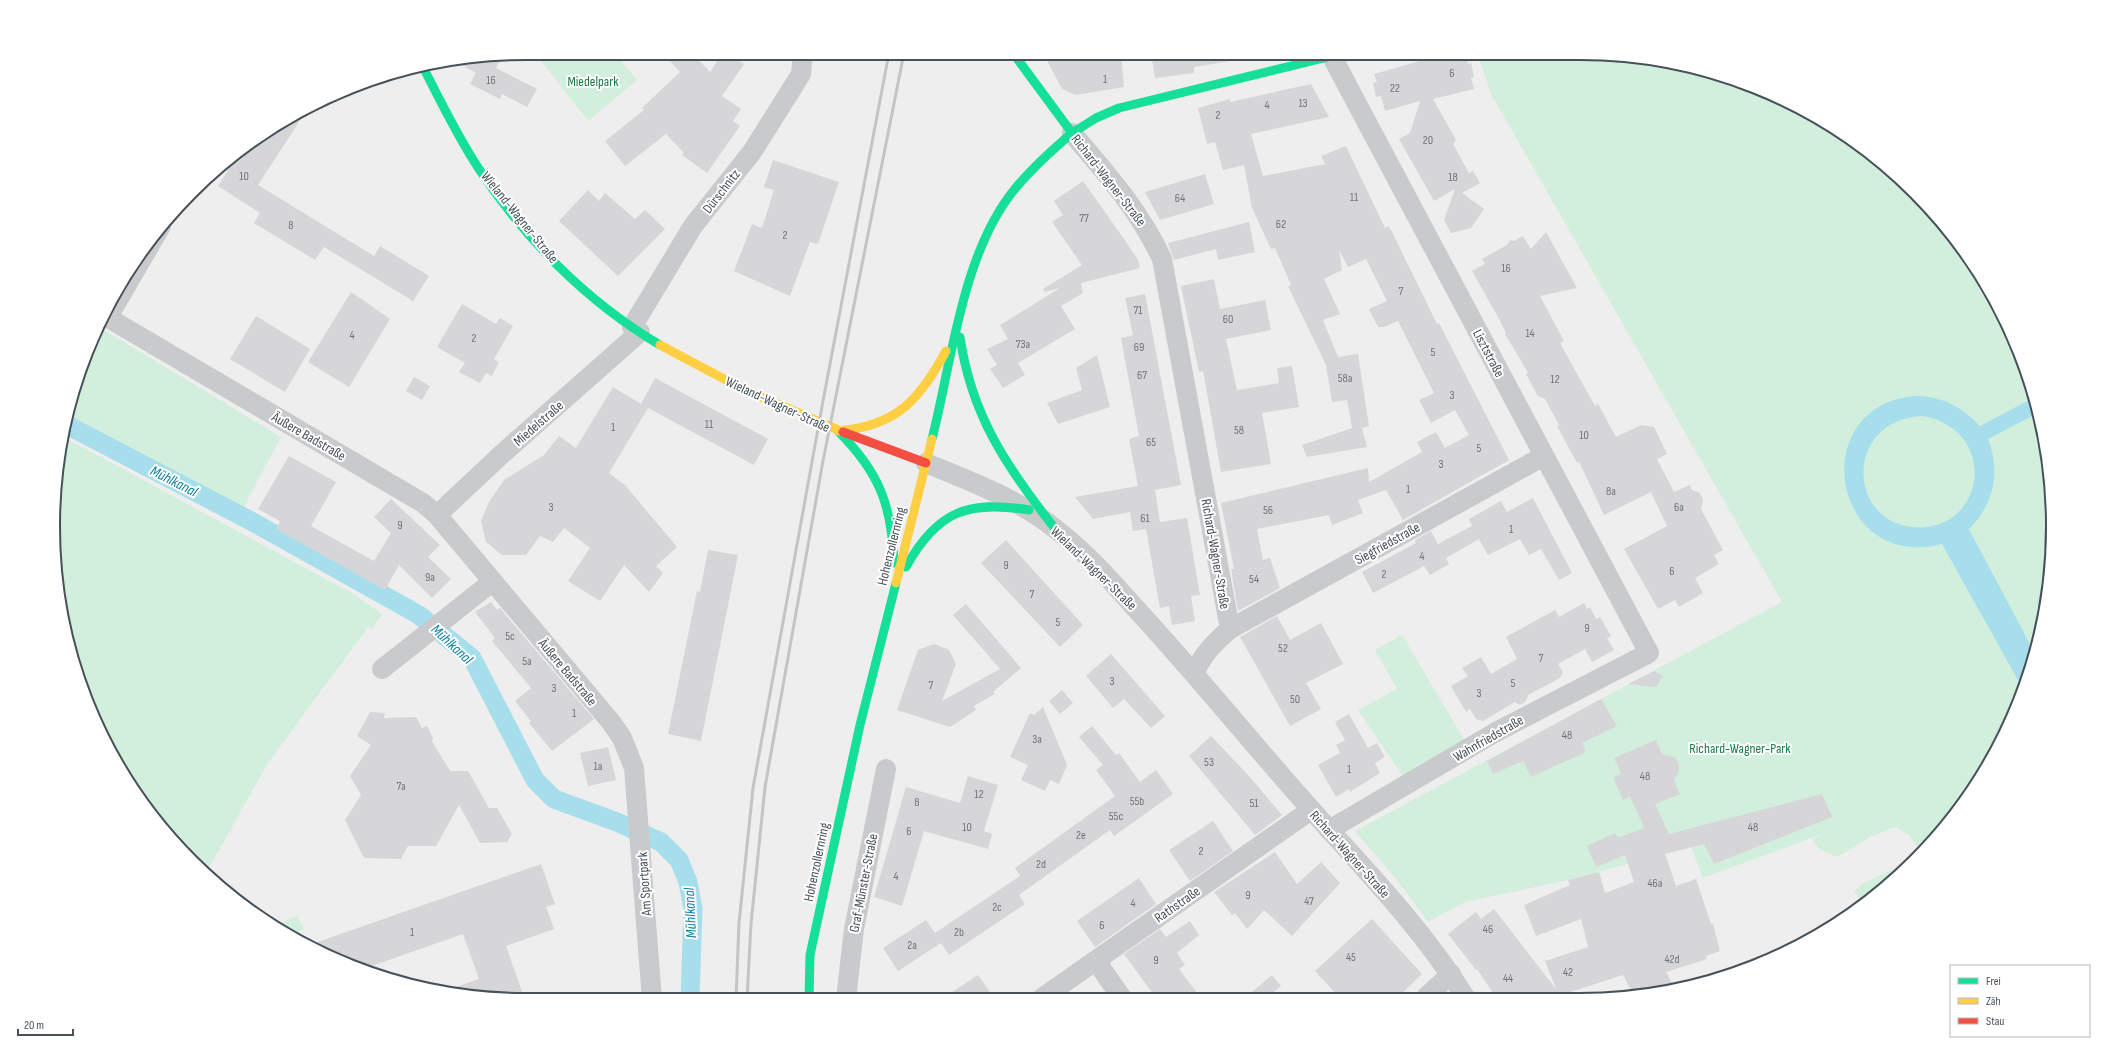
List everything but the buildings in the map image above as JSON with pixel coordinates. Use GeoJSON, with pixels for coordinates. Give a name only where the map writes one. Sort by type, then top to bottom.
{"type":"FeatureCollection","features":[{"type":"Feature","properties":{"kind":"main road","name":"Richard-Wagner-Straße"},"geometry":{"type":"LineString","coordinates":[[1018,60],[1072,133]]}},
{"type":"Feature","properties":{"kind":"main road","name":"Hohenzollernring"},"geometry":{"type":"LineString","coordinates":[[809,993],[810,954],[860,725],[926,463],[959,323],[978,254],[993,222],[1013,191],[1038,163],[1072,133],[1096,118],[1119,108],[1311,60]]}},
{"type":"Feature","properties":{"kind":"main road","name":"Wieland-Wagner-Straße"},"geometry":{"type":"LineString","coordinates":[[425,71],[468,152],[503,201],[540,245],[577,284],[636,329],[721,377],[838,431],[926,463]]}},
{"type":"Feature","properties":{"kind":"main road"},"geometry":{"type":"LineString","coordinates":[[838,431],[854,431],[872,427],[895,417],[911,403],[928,383],[959,323]]}},
{"type":"Feature","properties":{"kind":"main road"},"geometry":{"type":"LineString","coordinates":[[959,323],[961,347],[966,370],[981,415],[1013,472],[1053,526]]}},
{"type":"Feature","properties":{"kind":"main road"},"geometry":{"type":"LineString","coordinates":[[838,431],[859,451],[882,488],[889,512],[894,543],[894,591]]}},
{"type":"Feature","properties":{"kind":"main road"},"geometry":{"type":"LineString","coordinates":[[894,591],[907,564],[921,543],[936,526],[947,517],[985,506],[1028,510]]}},
{"type":"Feature","properties":{"kind":"street","name":"Dürschnitz"},"geometry":{"type":"LineString","coordinates":[[636,329],[693,226],[760,139],[801,74],[802,60]]}},
{"type":"Feature","properties":{"kind":"street","name":"Lisztstraße"},"geometry":{"type":"LineString","coordinates":[[1338,60],[1544,456],[1649,653]]}},
{"type":"Feature","properties":{"kind":"street","name":"Richard-Wagner-Straße"},"geometry":{"type":"LineString","coordinates":[[1072,133],[1128,199],[1150,232],[1162,259],[1230,629],[1210,647],[1201,659],[1195,672],[1311,810],[1380,886],[1451,974],[1463,993]]}},
{"type":"Feature","properties":{"kind":"street","name":"Äußere Badstraße"},"geometry":{"type":"LineString","coordinates":[[109,319],[423,502],[437,515],[611,722],[622,738],[634,768]]}},
{"type":"Feature","properties":{"kind":"street","name":"Miedelstraße"},"geometry":{"type":"LineString","coordinates":[[437,515],[636,329]]}},
{"type":"Feature","properties":{"kind":"street","name":"Siegfriedstraße"},"geometry":{"type":"LineString","coordinates":[[1230,629],[1544,456]]}},
{"type":"Feature","properties":{"kind":"street","name":"Wieland-Wagner-Straße"},"geometry":{"type":"LineString","coordinates":[[926,463],[996,493],[1028,510],[1053,526],[1107,576],[1195,672]]}},
{"type":"Feature","properties":{"kind":"street"},"geometry":{"type":"LineString","coordinates":[[382,669],[492,582]]}},
{"type":"Feature","properties":{"kind":"street","name":"Wahnfriedstraße"},"geometry":{"type":"LineString","coordinates":[[1329,830],[1496,732],[1649,653]]}},
{"type":"Feature","properties":{"kind":"street","name":"Am Sportpark"},"geometry":{"type":"LineString","coordinates":[[634,768],[651,993]]}},
{"type":"Feature","properties":{"kind":"street","name":"Graf-Münster-Straße"},"geometry":{"type":"LineString","coordinates":[[847,993],[854,929],[886,769]]}},
{"type":"Feature","properties":{"kind":"street","name":"Rathstraße"},"geometry":{"type":"LineString","coordinates":[[1049,993],[1311,810]]}},
{"type":"Feature","properties":{"kind":"street"},"geometry":{"type":"LineString","coordinates":[[1096,961],[1118,993]]}},
{"type":"Feature","properties":{"kind":"street"},"geometry":{"type":"LineString","coordinates":[[1430,993],[1451,974]]}},
{"type":"Feature","properties":{"kind":"green space","name":"Miedelpark"},"geometry":{"type":"Polygon","coordinates":[[[540,60],[621,60],[637,80],[588,121],[540,60]]]}},
{"type":"Feature","properties":{"kind":"green space","name":"Richard-Wagner-Park"},"geometry":{"type":"Polygon","coordinates":[[[1479,60],[1580,60],[1640,64],[1700,76],[1758,96],[1813,122],[1863,156],[1887,176],[1930,219],[1950,243],[1984,293],[1998,320],[2021,377],[2037,435],[2045,496],[2046,526],[2042,587],[2030,647],[2021,676],[1998,733],[1984,760],[1967,786],[1950,810],[1918,847],[1909,835],[1895,827],[1870,837],[1837,857],[1819,849],[1812,839],[1833,830],[1703,878],[1691,847],[1568,880],[1465,902],[1428,922],[1401,885],[1355,831],[1782,602],[1491,94],[1479,60]]]}},
{"type":"Feature","properties":{"kind":"green space"},"geometry":{"type":"Polygon","coordinates":[[[104,330],[281,437],[243,508],[72,422],[85,377],[104,330]]]}},
{"type":"Feature","properties":{"kind":"green space"},"geometry":{"type":"Polygon","coordinates":[[[68,439],[355,595],[382,614],[372,629],[368,627],[268,763],[209,868],[176,834],[156,810],[122,760],[108,733],[85,676],[69,618],[61,557],[60,526],[61,496],[68,439]]]}},
{"type":"Feature","properties":{"kind":"green space"},"geometry":{"type":"Polygon","coordinates":[[[1402,635],[1465,741],[1404,778],[1358,710],[1397,689],[1375,650],[1402,635]]]}},
{"type":"Feature","properties":{"kind":"green space"},"geometry":{"type":"Polygon","coordinates":[[[1896,868],[1860,899],[1854,892],[1862,884],[1896,868]]]}},
{"type":"Feature","properties":{"kind":"green space"},"geometry":{"type":"Polygon","coordinates":[[[297,916],[304,929],[296,933],[281,923],[297,916]]]}},
{"type":"Feature","properties":{"kind":"water"},"geometry":{"type":"Polygon","coordinates":[[[1916,396],[1943,400],[1959,408],[1980,426],[2028,400],[2032,416],[1988,439],[1994,463],[1993,487],[1984,509],[1969,529],[2030,645],[2019,682],[1942,544],[1904,546],[1875,534],[1855,512],[1845,484],[1846,454],[1857,426],[1881,406],[1916,396]],[[1923,416],[1897,421],[1879,434],[1868,451],[1864,470],[1866,490],[1875,507],[1890,520],[1912,527],[1936,525],[1955,515],[1968,499],[1974,480],[1973,460],[1965,441],[1948,425],[1923,416]]]}},
{"type":"Feature","properties":{"kind":"waterway","name":"Mühlkanal"},"geometry":{"type":"LineString","coordinates":[[71,427],[251,521],[419,615],[472,658],[535,780],[554,799],[617,822],[661,842],[679,860],[688,882],[693,909],[690,993]]}},
{"type":"Feature","properties":{"kind":"railway"},"geometry":{"type":"LineString","coordinates":[[736,993],[739,923],[753,788],[823,401],[888,60]]}},
{"type":"Feature","properties":{"kind":"railway"},"geometry":{"type":"LineString","coordinates":[[747,993],[751,924],[765,787],[823,461],[903,60]]}},
{"type":"Feature","properties":{"kind":"traffic: fast"},"geometry":{"type":"LineString","coordinates":[[932,439],[961,309],[970,276],[982,245],[996,216],[1014,190],[1042,160],[1072,133],[1018,60]]}},
{"type":"Feature","properties":{"kind":"traffic: fast"},"geometry":{"type":"LineString","coordinates":[[1072,133],[1096,118],[1119,108],[1315,60]]}},
{"type":"Feature","properties":{"kind":"traffic: fast"},"geometry":{"type":"LineString","coordinates":[[425,71],[463,144],[497,195],[516,220],[559,267],[583,289],[633,328],[660,345]]}},
{"type":"Feature","properties":{"kind":"traffic: fast"},"geometry":{"type":"LineString","coordinates":[[960,337],[965,365],[973,391],[993,438],[1020,482],[1053,526]]}},
{"type":"Feature","properties":{"kind":"traffic: fast"},"geometry":{"type":"LineString","coordinates":[[838,431],[864,461],[881,491],[890,524],[894,563]]}},
{"type":"Feature","properties":{"kind":"traffic: fast"},"geometry":{"type":"LineString","coordinates":[[906,567],[930,533],[942,522],[956,514],[971,509],[988,507],[1007,507],[1029,510]]}},
{"type":"Feature","properties":{"kind":"traffic: fast"},"geometry":{"type":"LineString","coordinates":[[809,993],[810,955],[860,725],[896,583]]}},
{"type":"Feature","properties":{"kind":"traffic: slow"},"geometry":{"type":"LineString","coordinates":[[660,345],[743,389],[843,432]]}},
{"type":"Feature","properties":{"kind":"traffic: slow"},"geometry":{"type":"LineString","coordinates":[[838,431],[876,423],[891,417],[904,408],[926,384],[946,351]]}},
{"type":"Feature","properties":{"kind":"traffic: slow"},"geometry":{"type":"LineString","coordinates":[[896,583],[932,439]]}},
{"type":"Feature","properties":{"kind":"traffic: jam"},"geometry":{"type":"LineString","coordinates":[[843,432],[926,463]]}}]}
